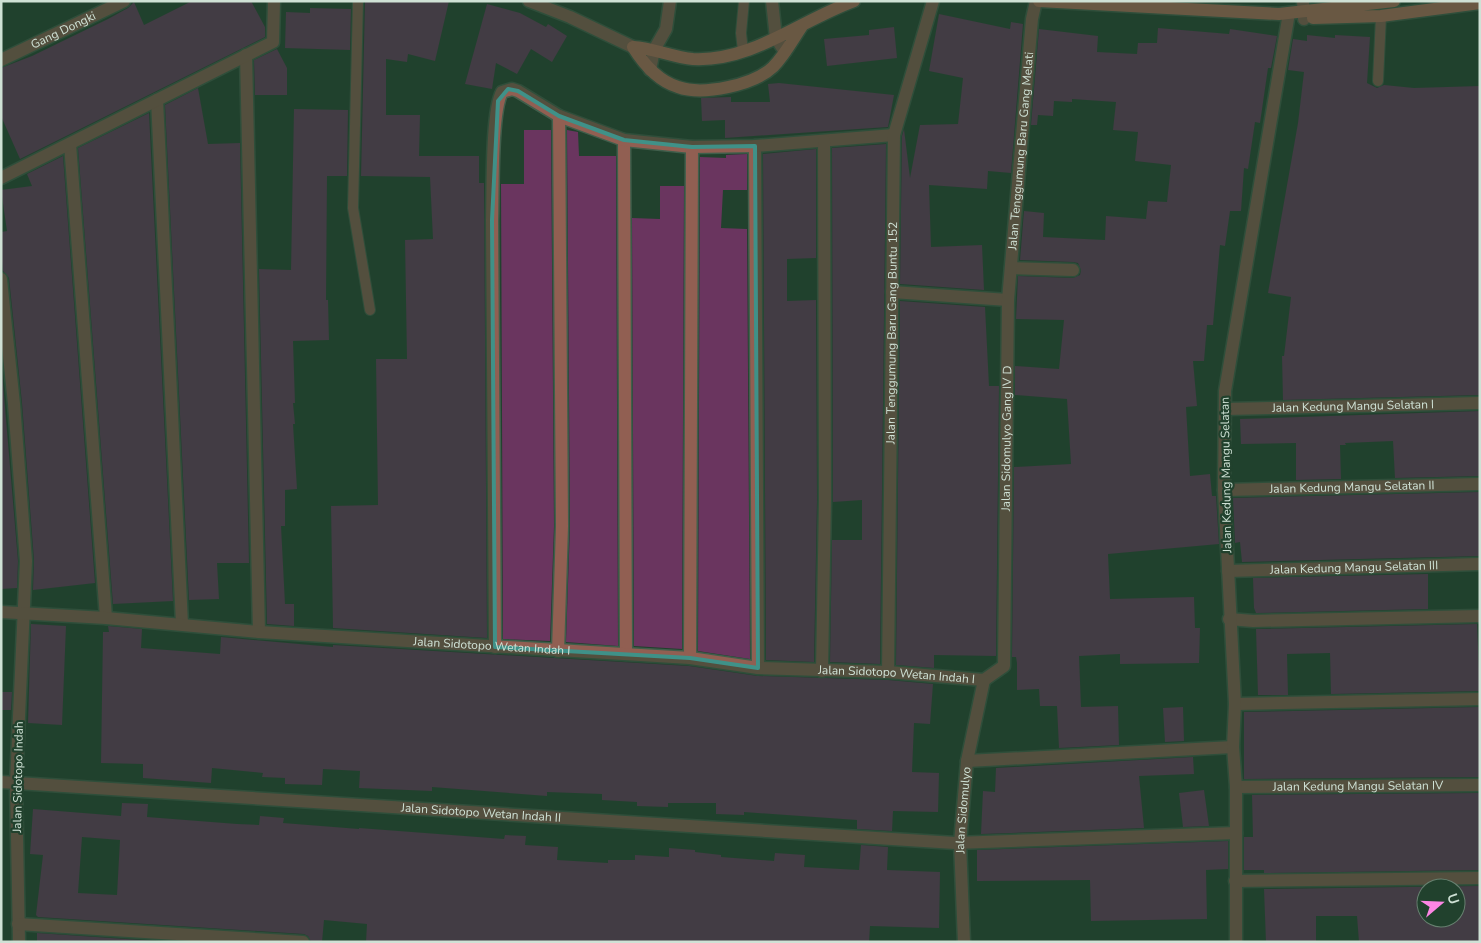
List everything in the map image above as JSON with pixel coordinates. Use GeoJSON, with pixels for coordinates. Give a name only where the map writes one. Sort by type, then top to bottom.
{"type":"FeatureCollection","features":[{"type":"Feature","properties":{"kind":"street","name":"Gang Dongki"},"geometry":{"type":"LineString","coordinates":[[1,60],[124,1]]}},
{"type":"Feature","properties":{"kind":"street"},"geometry":{"type":"LineString","coordinates":[[1,178],[273,42],[274,1]]}},
{"type":"Feature","properties":{"kind":"street"},"geometry":{"type":"LineString","coordinates":[[529,1],[570,16],[633,47],[692,59],[728,56],[742,51],[776,38],[854,1]]}},
{"type":"Feature","properties":{"kind":"street"},"geometry":{"type":"LineString","coordinates":[[650,70],[654,50],[666,29],[670,1]]}},
{"type":"Feature","properties":{"kind":"street"},"geometry":{"type":"LineString","coordinates":[[772,1],[776,38],[785,52]]}},
{"type":"Feature","properties":{"kind":"street","name":"Jalan Tenggumung Baru Gang Buntu 152"},"geometry":{"type":"LineString","coordinates":[[888,672],[894,135],[933,1]]}},
{"type":"Feature","properties":{"kind":"street"},"geometry":{"type":"LineString","coordinates":[[1379,7],[1394,1]]}},
{"type":"Feature","properties":{"kind":"street"},"geometry":{"type":"LineString","coordinates":[[1035,8],[1087,2],[1173,4],[1286,21],[1304,11],[1480,4]]}},
{"type":"Feature","properties":{"kind":"street","name":"Jalan Tenggumung Baru Gang Melati"},"geometry":{"type":"LineString","coordinates":[[1008,300],[1035,8]]}},
{"type":"Feature","properties":{"kind":"street","name":"Jalan Kedung Mangu Selatan"},"geometry":{"type":"LineString","coordinates":[[1236,942],[1236,787],[1224,490],[1225,391],[1286,21]]}},
{"type":"Feature","properties":{"kind":"street"},"geometry":{"type":"LineString","coordinates":[[633,47],[650,70],[676,87],[690,90],[721,88],[759,77],[772,67],[785,52],[802,26]]}},
{"type":"Feature","properties":{"kind":"street"},"geometry":{"type":"LineString","coordinates":[[246,55],[259,632]]}},
{"type":"Feature","properties":{"kind":"street"},"geometry":{"type":"LineString","coordinates":[[495,647],[492,220],[494,156],[500,97],[508,90],[518,91],[559,116],[624,140],[692,147],[755,146],[894,135]]}},
{"type":"Feature","properties":{"kind":"street"},"geometry":{"type":"LineString","coordinates":[[157,100],[182,624]]}},
{"type":"Feature","properties":{"kind":"street"},"geometry":{"type":"LineString","coordinates":[[558,651],[562,526],[559,116]]}},
{"type":"Feature","properties":{"kind":"street"},"geometry":{"type":"LineString","coordinates":[[624,140],[626,654]]}},
{"type":"Feature","properties":{"kind":"street"},"geometry":{"type":"LineString","coordinates":[[822,671],[825,500],[824,141]]}},
{"type":"Feature","properties":{"kind":"street"},"geometry":{"type":"LineString","coordinates":[[70,144],[106,618]]}},
{"type":"Feature","properties":{"kind":"street"},"geometry":{"type":"LineString","coordinates":[[755,146],[758,668]]}},
{"type":"Feature","properties":{"kind":"street"},"geometry":{"type":"LineString","coordinates":[[690,658],[692,147]]}},
{"type":"Feature","properties":{"kind":"street"},"geometry":{"type":"LineString","coordinates":[[1011,268],[1073,270]]}},
{"type":"Feature","properties":{"kind":"street","name":"Jalan Sidotopo Indah"},"geometry":{"type":"LineString","coordinates":[[1,279],[14,404],[26,562],[16,783],[19,942]]}},
{"type":"Feature","properties":{"kind":"street"},"geometry":{"type":"LineString","coordinates":[[892,292],[1008,300]]}},
{"type":"Feature","properties":{"kind":"street","name":"Jalan Sidomulyo Gang IV D"},"geometry":{"type":"LineString","coordinates":[[984,680],[1004,666],[1008,300]]}},
{"type":"Feature","properties":{"kind":"street","name":"Jalan Kedung Mangu Selatan I"},"geometry":{"type":"LineString","coordinates":[[1225,409],[1480,403]]}},
{"type":"Feature","properties":{"kind":"street","name":"Jalan Kedung Mangu Selatan II"},"geometry":{"type":"LineString","coordinates":[[1224,490],[1480,484]]}},
{"type":"Feature","properties":{"kind":"street","name":"Jalan Kedung Mangu Selatan III"},"geometry":{"type":"LineString","coordinates":[[1228,571],[1480,564]]}},
{"type":"Feature","properties":{"kind":"street","name":"Jalan Sidotopo Wetan Indah I"},"geometry":{"type":"LineString","coordinates":[[1,612],[106,618],[259,632],[690,658],[758,668],[888,672],[984,680]]}},
{"type":"Feature","properties":{"kind":"street"},"geometry":{"type":"LineString","coordinates":[[1229,619],[1480,616]]}},
{"type":"Feature","properties":{"kind":"street","name":"Jalan Sidomulyo"},"geometry":{"type":"LineString","coordinates":[[964,942],[960,843],[967,761],[984,680]]}},
{"type":"Feature","properties":{"kind":"street"},"geometry":{"type":"LineString","coordinates":[[1234,704],[1480,699]]}},
{"type":"Feature","properties":{"kind":"street"},"geometry":{"type":"LineString","coordinates":[[967,761],[1233,748]]}},
{"type":"Feature","properties":{"kind":"street","name":"Jalan Sidotopo Wetan Indah II"},"geometry":{"type":"LineString","coordinates":[[1,782],[960,843],[1236,833]]}},
{"type":"Feature","properties":{"kind":"street","name":"Jalan Kedung Mangu Selatan IV"},"geometry":{"type":"LineString","coordinates":[[1236,787],[1480,785]]}},
{"type":"Feature","properties":{"kind":"street"},"geometry":{"type":"LineString","coordinates":[[1235,881],[1480,878]]}},
{"type":"Feature","properties":{"kind":"street"},"geometry":{"type":"LineString","coordinates":[[18,924],[303,942]]}},
{"type":"Feature","properties":{"kind":"lane"},"geometry":{"type":"LineString","coordinates":[[358,1],[353,208],[370,310]]}},
{"type":"Feature","properties":{"kind":"lane"},"geometry":{"type":"LineString","coordinates":[[742,51],[741,33],[744,1]]}},
{"type":"Feature","properties":{"kind":"lane"},"geometry":{"type":"LineString","coordinates":[[1378,80],[1379,7]]}},
{"type":"Feature","properties":{"kind":"highlighted area"},"geometry":{"type":"Polygon","coordinates":[[[508,89],[518,91],[559,116],[624,140],[692,147],[755,146],[758,668],[690,658],[495,647],[492,220],[498,101],[508,89]]]}},
{"type":"Feature","properties":{"kind":"building"},"geometry":{"type":"Polygon","coordinates":[[[192,1],[251,1],[265,27],[265,37],[20,159],[1,116],[1,68],[32,56],[108,19],[128,8],[134,2],[144,25],[192,1]]]}},
{"type":"Feature","properties":{"kind":"building"},"geometry":{"type":"Polygon","coordinates":[[[365,1],[449,1],[435,61],[408,54],[407,62],[386,59],[386,115],[420,115],[419,156],[479,156],[479,183],[484,183],[487,638],[333,628],[331,506],[378,505],[376,359],[407,359],[405,240],[433,239],[430,177],[361,176],[365,1]]]}},
{"type":"Feature","properties":{"kind":"building"},"geometry":{"type":"Polygon","coordinates":[[[487,4],[520,13],[546,27],[548,24],[567,36],[552,62],[531,49],[517,74],[496,63],[492,89],[465,84],[487,4]]]}},
{"type":"Feature","properties":{"kind":"building"},"geometry":{"type":"Polygon","coordinates":[[[310,8],[351,9],[350,50],[285,48],[286,12],[310,13],[310,8]]]}},
{"type":"Feature","properties":{"kind":"building"},"geometry":{"type":"Polygon","coordinates":[[[939,14],[1010,29],[1011,22],[1023,24],[1011,173],[988,171],[987,189],[929,185],[931,247],[982,245],[984,290],[900,284],[902,136],[904,129],[910,178],[920,125],[958,124],[963,78],[929,71],[939,14]]]}},
{"type":"Feature","properties":{"kind":"building"},"geometry":{"type":"Polygon","coordinates":[[[894,27],[897,58],[827,66],[824,39],[869,35],[869,30],[894,27]]]}},
{"type":"Feature","properties":{"kind":"building"},"geometry":{"type":"Polygon","coordinates":[[[1158,28],[1229,34],[1230,29],[1277,36],[1271,68],[1268,68],[1260,123],[1255,122],[1248,169],[1244,168],[1241,211],[1230,211],[1225,246],[1220,245],[1213,325],[1207,325],[1204,361],[1193,361],[1197,406],[1186,407],[1190,476],[1210,474],[1212,496],[1216,496],[1219,544],[1108,554],[1110,599],[1194,597],[1195,628],[1200,628],[1199,663],[1120,664],[1120,654],[1079,656],[1081,707],[1118,706],[1119,745],[1059,748],[1057,706],[1040,706],[1039,689],[1017,690],[1017,663],[1016,657],[1012,657],[1014,467],[1071,464],[1067,399],[1015,395],[1015,366],[1059,369],[1064,320],[1016,319],[1018,276],[1073,278],[1080,275],[1081,270],[1078,263],[1073,262],[1020,260],[1024,211],[1044,213],[1043,237],[1105,240],[1106,216],[1146,219],[1148,201],[1167,202],[1171,165],[1135,161],[1138,132],[1113,130],[1116,102],[1072,99],[1072,102],[1054,101],[1053,116],[1038,115],[1037,125],[1031,125],[1039,29],[1098,36],[1097,52],[1137,54],[1138,43],[1157,43],[1158,28]]]}},
{"type":"Feature","properties":{"kind":"building"},"geometry":{"type":"Polygon","coordinates":[[[1307,35],[1335,38],[1335,35],[1370,37],[1367,83],[1377,88],[1384,85],[1414,88],[1480,86],[1480,395],[1283,400],[1282,356],[1284,356],[1291,297],[1268,293],[1298,123],[1304,72],[1288,70],[1293,39],[1307,41],[1307,35]]]}},
{"type":"Feature","properties":{"kind":"building"},"geometry":{"type":"Polygon","coordinates":[[[277,49],[287,68],[287,95],[255,95],[254,60],[277,49]]]}},
{"type":"Feature","properties":{"kind":"building"},"geometry":{"type":"Polygon","coordinates":[[[779,83],[894,95],[888,127],[725,138],[725,120],[702,121],[701,98],[731,97],[731,102],[770,102],[768,84],[779,83]]]}},
{"type":"Feature","properties":{"kind":"building"},"geometry":{"type":"Polygon","coordinates":[[[198,88],[208,144],[240,143],[249,563],[217,563],[219,599],[189,600],[165,105],[198,88]]]}},
{"type":"Feature","properties":{"kind":"building"},"geometry":{"type":"Polygon","coordinates":[[[294,109],[348,110],[347,176],[327,176],[326,300],[328,300],[329,340],[293,341],[295,424],[293,424],[297,489],[285,490],[285,526],[281,526],[285,604],[294,604],[294,626],[267,624],[259,269],[291,270],[294,109]]]}},
{"type":"Feature","properties":{"kind":"building"},"geometry":{"type":"Polygon","coordinates":[[[149,113],[173,601],[113,604],[78,148],[149,113]]]}},
{"type":"Feature","properties":{"kind":"building"},"geometry":{"type":"Polygon","coordinates":[[[524,130],[551,130],[554,526],[550,641],[503,639],[501,184],[524,184],[524,130]]]}},
{"type":"Feature","properties":{"kind":"building"},"geometry":{"type":"Polygon","coordinates":[[[567,130],[578,132],[579,156],[616,156],[618,646],[566,642],[570,526],[567,130]]]}},
{"type":"Feature","properties":{"kind":"building"},"geometry":{"type":"Polygon","coordinates":[[[886,144],[880,664],[830,662],[832,540],[862,540],[862,500],[833,502],[832,148],[886,144]]]}},
{"type":"Feature","properties":{"kind":"building"},"geometry":{"type":"Polygon","coordinates":[[[816,149],[816,258],[787,259],[787,301],[816,300],[817,500],[814,662],[766,660],[763,154],[816,149]]]}},
{"type":"Feature","properties":{"kind":"building"},"geometry":{"type":"Polygon","coordinates":[[[747,154],[747,190],[723,190],[721,228],[747,229],[750,659],[698,651],[700,157],[726,158],[726,155],[747,154]]]}},
{"type":"Feature","properties":{"kind":"building"},"geometry":{"type":"Polygon","coordinates":[[[63,156],[95,583],[33,590],[34,560],[22,403],[9,278],[3,271],[1,254],[1,232],[7,231],[1,190],[32,186],[27,174],[63,156]]]}},
{"type":"Feature","properties":{"kind":"building"},"geometry":{"type":"Polygon","coordinates":[[[660,186],[684,186],[682,649],[634,646],[632,218],[660,219],[660,186]]]}},
{"type":"Feature","properties":{"kind":"building"},"geometry":{"type":"Polygon","coordinates":[[[900,301],[985,307],[989,386],[999,386],[996,656],[934,655],[934,668],[896,665],[900,301]]]}},
{"type":"Feature","properties":{"kind":"building"},"geometry":{"type":"Polygon","coordinates":[[[1,360],[18,561],[17,588],[1,589],[1,360]]]}},
{"type":"Feature","properties":{"kind":"building"},"geometry":{"type":"Polygon","coordinates":[[[1480,411],[1480,476],[1395,478],[1393,441],[1345,443],[1346,445],[1340,445],[1341,479],[1296,480],[1296,443],[1241,444],[1240,419],[1480,411]]]}},
{"type":"Feature","properties":{"kind":"building"},"geometry":{"type":"Polygon","coordinates":[[[1480,492],[1480,556],[1242,562],[1240,542],[1235,543],[1233,498],[1480,492]]]}},
{"type":"Feature","properties":{"kind":"building"},"geometry":{"type":"Polygon","coordinates":[[[1428,574],[1428,609],[1256,613],[1254,608],[1253,578],[1428,574]]]}},
{"type":"Feature","properties":{"kind":"building"},"geometry":{"type":"Polygon","coordinates":[[[31,624],[66,626],[62,725],[28,723],[31,624]]]}},
{"type":"Feature","properties":{"kind":"building"},"geometry":{"type":"Polygon","coordinates":[[[1477,624],[1480,691],[1331,694],[1330,653],[1287,654],[1288,695],[1258,695],[1256,629],[1477,624]]]}},
{"type":"Feature","properties":{"kind":"building"},"geometry":{"type":"Polygon","coordinates":[[[108,626],[142,629],[141,648],[220,654],[221,637],[333,647],[333,645],[689,666],[758,676],[888,680],[933,684],[930,724],[914,723],[912,772],[939,773],[938,812],[893,811],[892,831],[857,829],[857,820],[744,812],[744,815],[716,814],[716,803],[668,803],[668,807],[637,806],[637,802],[602,800],[602,794],[547,792],[547,796],[432,787],[432,791],[359,788],[360,771],[323,769],[322,785],[285,784],[285,778],[262,777],[263,773],[212,768],[211,783],[143,778],[143,764],[101,763],[103,632],[109,632],[108,626]]]}},
{"type":"Feature","properties":{"kind":"building"},"geometry":{"type":"Polygon","coordinates":[[[1,692],[12,692],[11,710],[1,710],[1,692]]]}},
{"type":"Feature","properties":{"kind":"building"},"geometry":{"type":"Polygon","coordinates":[[[1183,707],[1184,741],[1165,742],[1163,708],[1183,707]]]}},
{"type":"Feature","properties":{"kind":"building"},"geometry":{"type":"Polygon","coordinates":[[[1480,707],[1480,777],[1244,779],[1244,712],[1480,707]]]}},
{"type":"Feature","properties":{"kind":"building"},"geometry":{"type":"Polygon","coordinates":[[[1193,757],[1194,774],[1139,776],[1144,828],[981,834],[983,791],[995,792],[996,768],[1193,757]]]}},
{"type":"Feature","properties":{"kind":"building"},"geometry":{"type":"Polygon","coordinates":[[[1204,790],[1209,826],[1183,827],[1179,793],[1204,790]]]}},
{"type":"Feature","properties":{"kind":"building"},"geometry":{"type":"Polygon","coordinates":[[[1480,793],[1479,870],[1264,873],[1264,870],[1244,870],[1244,837],[1253,837],[1252,795],[1480,793]]]}},
{"type":"Feature","properties":{"kind":"building"},"geometry":{"type":"Polygon","coordinates":[[[122,803],[148,804],[147,817],[259,825],[260,816],[284,818],[283,823],[359,829],[504,839],[505,835],[526,836],[525,845],[558,847],[557,860],[608,863],[608,860],[635,860],[635,855],[669,857],[669,848],[695,850],[695,852],[721,855],[721,857],[774,861],[775,853],[805,855],[804,867],[859,870],[861,845],[888,847],[887,870],[940,872],[939,928],[870,926],[869,942],[366,942],[367,924],[324,920],[322,942],[311,942],[308,936],[304,934],[38,917],[36,915],[43,855],[30,854],[33,809],[121,816],[122,803]],[[82,837],[78,893],[117,895],[120,840],[82,837]]]}},
{"type":"Feature","properties":{"kind":"building"},"geometry":{"type":"Polygon","coordinates":[[[1228,841],[1228,869],[1206,870],[1207,919],[1091,921],[1090,880],[977,881],[977,850],[1228,841]]]}},
{"type":"Feature","properties":{"kind":"building"},"geometry":{"type":"Polygon","coordinates":[[[1466,886],[1479,886],[1480,942],[1359,942],[1357,916],[1316,916],[1316,942],[1266,942],[1264,889],[1416,887],[1416,928],[1466,928],[1466,886]]]}},
{"type":"Feature","properties":{"kind":"building"},"geometry":{"type":"Polygon","coordinates":[[[37,933],[170,942],[37,942],[37,933]]]}}]}
